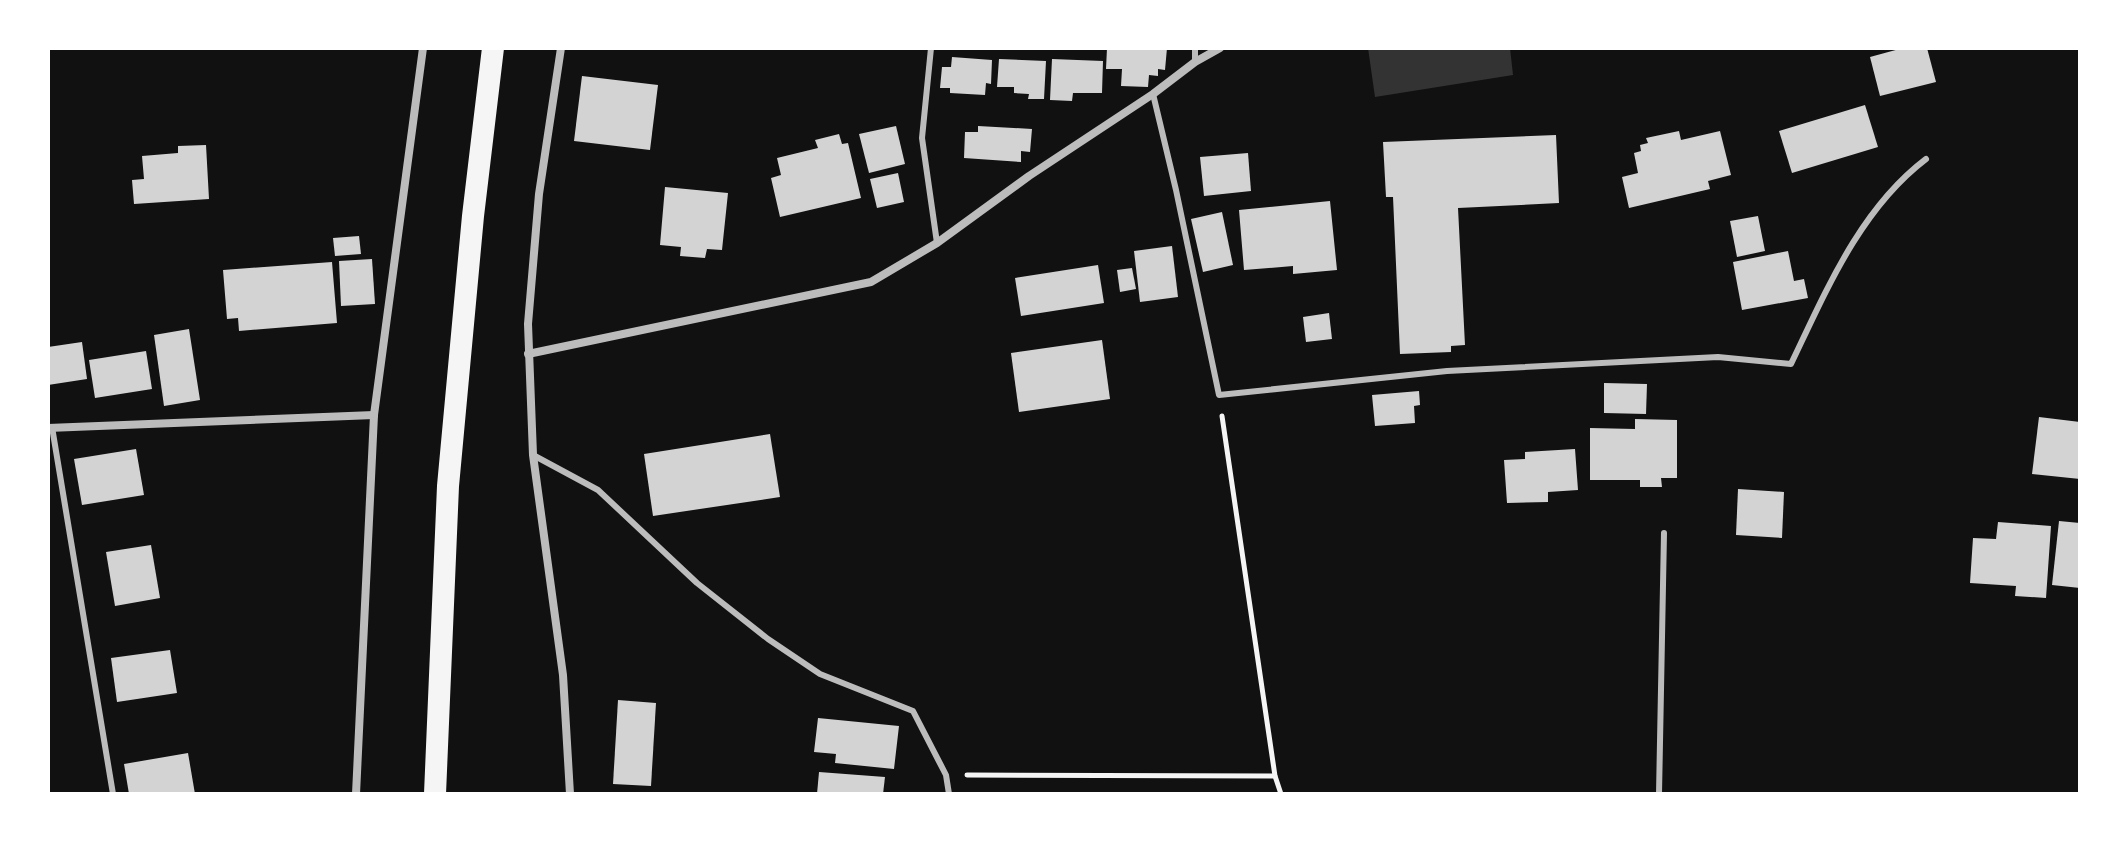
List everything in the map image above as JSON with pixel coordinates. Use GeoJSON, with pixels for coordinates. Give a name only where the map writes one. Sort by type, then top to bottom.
{"type":"FeatureCollection","features":[{"type":"Feature","properties":{"kind":"highway"},"geometry":{"type":"LineString","coordinates":[[435,794],[448,486],[473,216],[493,48]]}},
{"type":"Feature","properties":{"kind":"street"},"geometry":{"type":"LineString","coordinates":[[356,794],[374,415],[423,48]]}},
{"type":"Feature","properties":{"kind":"street"},"geometry":{"type":"LineString","coordinates":[[561,48],[539,194],[528,354],[533,455],[563,675],[570,794]]}},
{"type":"Feature","properties":{"kind":"street"},"geometry":{"type":"LineString","coordinates":[[528,354],[871,282],[937,243],[1029,176],[1220,48]]}},
{"type":"Feature","properties":{"kind":"street"},"geometry":{"type":"LineString","coordinates":[[50,428],[374,415]]}},
{"type":"Feature","properties":{"kind":"lane"},"geometry":{"type":"LineString","coordinates":[[931,48],[922,138],[937,243]]}},
{"type":"Feature","properties":{"kind":"lane"},"geometry":{"type":"LineString","coordinates":[[1195,48],[1195,62]]}},
{"type":"Feature","properties":{"kind":"lane"},"geometry":{"type":"LineString","coordinates":[[1153,94],[1219,395],[1447,371],[1718,357],[1791,364],[1836,271],[1871,217],[1901,178],[1926,159]]}},
{"type":"Feature","properties":{"kind":"lane"},"geometry":{"type":"LineString","coordinates":[[50,428],[113,794]]}},
{"type":"Feature","properties":{"kind":"lane"},"geometry":{"type":"LineString","coordinates":[[533,455],[598,490],[697,583],[768,639],[820,674],[913,711],[946,775],[949,794]]}},
{"type":"Feature","properties":{"kind":"lane"},"geometry":{"type":"LineString","coordinates":[[1659,794],[1664,533]]}},
{"type":"Feature","properties":{"kind":"path"},"geometry":{"type":"LineString","coordinates":[[1219,395],[1275,776],[1281,794]]}},
{"type":"Feature","properties":{"kind":"path"},"geometry":{"type":"LineString","coordinates":[[946,775],[1275,776]]}},
{"type":"Feature","properties":{"kind":"shaded area"},"geometry":{"type":"Polygon","coordinates":[[[1368,48],[1510,48],[1513,75],[1375,97],[1368,48]]]}},
{"type":"Feature","properties":{"kind":"building"},"geometry":{"type":"Polygon","coordinates":[[[1107,48],[1167,48],[1165,70],[1158,69],[1158,76],[1149,75],[1148,87],[1121,86],[1122,69],[1106,69],[1107,48]]]}},
{"type":"Feature","properties":{"kind":"building"},"geometry":{"type":"Polygon","coordinates":[[[1903,48],[1927,48],[1936,82],[1880,96],[1870,57],[1903,48]]]}},
{"type":"Feature","properties":{"kind":"building"},"geometry":{"type":"Polygon","coordinates":[[[952,57],[992,60],[991,84],[986,83],[985,95],[950,93],[950,88],[940,88],[942,67],[951,67],[952,57]]]}},
{"type":"Feature","properties":{"kind":"building"},"geometry":{"type":"Polygon","coordinates":[[[999,59],[1046,61],[1044,99],[1028,99],[1029,94],[1014,93],[1014,87],[997,87],[999,59]]]}},
{"type":"Feature","properties":{"kind":"building"},"geometry":{"type":"Polygon","coordinates":[[[1052,59],[1103,61],[1102,93],[1073,93],[1072,101],[1050,100],[1052,59]]]}},
{"type":"Feature","properties":{"kind":"building"},"geometry":{"type":"Polygon","coordinates":[[[582,76],[658,85],[650,150],[574,141],[582,76]]]}},
{"type":"Feature","properties":{"kind":"building"},"geometry":{"type":"Polygon","coordinates":[[[1865,105],[1878,147],[1792,173],[1779,131],[1865,105]]]}},
{"type":"Feature","properties":{"kind":"building"},"geometry":{"type":"Polygon","coordinates":[[[896,126],[905,164],[869,173],[859,134],[896,126]]]}},
{"type":"Feature","properties":{"kind":"building"},"geometry":{"type":"Polygon","coordinates":[[[978,126],[1032,129],[1030,152],[1021,151],[1021,162],[964,158],[965,132],[978,132],[978,126]]]}},
{"type":"Feature","properties":{"kind":"building"},"geometry":{"type":"Polygon","coordinates":[[[1679,131],[1681,140],[1720,131],[1731,175],[1708,181],[1710,189],[1629,208],[1622,177],[1638,173],[1634,153],[1641,151],[1640,145],[1648,143],[1646,138],[1679,131]]]}},
{"type":"Feature","properties":{"kind":"building"},"geometry":{"type":"Polygon","coordinates":[[[839,134],[842,144],[848,143],[861,198],[780,217],[771,178],[781,175],[777,158],[818,148],[815,140],[839,134]]]}},
{"type":"Feature","properties":{"kind":"building"},"geometry":{"type":"Polygon","coordinates":[[[1556,135],[1559,203],[1458,208],[1465,345],[1451,346],[1451,352],[1400,354],[1393,197],[1386,197],[1383,142],[1556,135]]]}},
{"type":"Feature","properties":{"kind":"building"},"geometry":{"type":"Polygon","coordinates":[[[206,145],[209,199],[134,204],[132,180],[144,179],[142,156],[178,153],[178,146],[206,145]]]}},
{"type":"Feature","properties":{"kind":"building"},"geometry":{"type":"Polygon","coordinates":[[[1248,153],[1251,191],[1204,196],[1200,157],[1248,153]]]}},
{"type":"Feature","properties":{"kind":"building"},"geometry":{"type":"Polygon","coordinates":[[[898,173],[904,202],[877,208],[870,179],[898,173]]]}},
{"type":"Feature","properties":{"kind":"building"},"geometry":{"type":"Polygon","coordinates":[[[665,187],[728,193],[722,250],[707,249],[705,258],[680,256],[681,247],[660,245],[665,187]]]}},
{"type":"Feature","properties":{"kind":"building"},"geometry":{"type":"Polygon","coordinates":[[[1330,201],[1337,270],[1293,274],[1293,266],[1244,270],[1239,210],[1330,201]]]}},
{"type":"Feature","properties":{"kind":"building"},"geometry":{"type":"Polygon","coordinates":[[[1222,212],[1233,265],[1203,272],[1191,219],[1222,212]]]}},
{"type":"Feature","properties":{"kind":"building"},"geometry":{"type":"Polygon","coordinates":[[[1758,216],[1765,251],[1737,257],[1730,221],[1758,216]]]}},
{"type":"Feature","properties":{"kind":"building"},"geometry":{"type":"Polygon","coordinates":[[[359,236],[361,254],[335,256],[333,238],[359,236]]]}},
{"type":"Feature","properties":{"kind":"building"},"geometry":{"type":"Polygon","coordinates":[[[1172,246],[1178,297],[1140,302],[1134,251],[1172,246]]]}},
{"type":"Feature","properties":{"kind":"building"},"geometry":{"type":"Polygon","coordinates":[[[1788,251],[1794,281],[1804,279],[1808,298],[1742,310],[1733,262],[1788,251]]]}},
{"type":"Feature","properties":{"kind":"building"},"geometry":{"type":"Polygon","coordinates":[[[372,259],[375,304],[341,306],[339,261],[372,259]]]}},
{"type":"Feature","properties":{"kind":"building"},"geometry":{"type":"Polygon","coordinates":[[[332,262],[337,323],[239,331],[238,318],[227,319],[223,270],[332,262]]]}},
{"type":"Feature","properties":{"kind":"building"},"geometry":{"type":"Polygon","coordinates":[[[1098,265],[1104,303],[1021,316],[1015,278],[1098,265]]]}},
{"type":"Feature","properties":{"kind":"building"},"geometry":{"type":"Polygon","coordinates":[[[1132,268],[1136,289],[1120,292],[1117,270],[1132,268]]]}},
{"type":"Feature","properties":{"kind":"building"},"geometry":{"type":"Polygon","coordinates":[[[1329,313],[1332,339],[1306,342],[1303,317],[1329,313]]]}},
{"type":"Feature","properties":{"kind":"building"},"geometry":{"type":"Polygon","coordinates":[[[189,329],[200,400],[164,406],[154,335],[189,329]]]}},
{"type":"Feature","properties":{"kind":"building"},"geometry":{"type":"Polygon","coordinates":[[[1102,340],[1110,399],[1019,412],[1011,353],[1102,340]]]}},
{"type":"Feature","properties":{"kind":"building"},"geometry":{"type":"Polygon","coordinates":[[[82,342],[87,379],[48,385],[48,347],[82,342]]]}},
{"type":"Feature","properties":{"kind":"building"},"geometry":{"type":"Polygon","coordinates":[[[146,351],[152,389],[95,398],[89,360],[146,351]]]}},
{"type":"Feature","properties":{"kind":"building"},"geometry":{"type":"Polygon","coordinates":[[[1604,383],[1647,384],[1646,414],[1604,413],[1604,383]]]}},
{"type":"Feature","properties":{"kind":"building"},"geometry":{"type":"Polygon","coordinates":[[[1419,391],[1420,405],[1414,406],[1415,423],[1375,426],[1372,395],[1419,391]]]}},
{"type":"Feature","properties":{"kind":"building"},"geometry":{"type":"Polygon","coordinates":[[[2039,417],[2080,422],[2080,479],[2032,474],[2039,417]]]}},
{"type":"Feature","properties":{"kind":"building"},"geometry":{"type":"Polygon","coordinates":[[[1635,419],[1677,420],[1677,478],[1661,478],[1662,487],[1640,487],[1640,480],[1590,480],[1590,428],[1635,429],[1635,419]]]}},
{"type":"Feature","properties":{"kind":"building"},"geometry":{"type":"Polygon","coordinates":[[[770,434],[780,497],[653,516],[644,454],[770,434]]]}},
{"type":"Feature","properties":{"kind":"building"},"geometry":{"type":"Polygon","coordinates":[[[136,449],[144,495],[82,505],[74,459],[136,449]]]}},
{"type":"Feature","properties":{"kind":"building"},"geometry":{"type":"Polygon","coordinates":[[[1575,449],[1578,490],[1548,492],[1548,502],[1507,503],[1504,460],[1525,459],[1525,452],[1575,449]]]}},
{"type":"Feature","properties":{"kind":"building"},"geometry":{"type":"Polygon","coordinates":[[[1738,489],[1784,492],[1782,538],[1736,535],[1738,489]]]}},
{"type":"Feature","properties":{"kind":"building"},"geometry":{"type":"Polygon","coordinates":[[[2059,521],[2080,523],[2080,588],[2052,585],[2059,521]]]}},
{"type":"Feature","properties":{"kind":"building"},"geometry":{"type":"Polygon","coordinates":[[[1998,522],[2051,526],[2046,598],[2015,596],[2016,586],[1970,583],[1973,538],[1996,539],[1998,522]]]}},
{"type":"Feature","properties":{"kind":"building"},"geometry":{"type":"Polygon","coordinates":[[[151,545],[160,598],[115,606],[106,552],[151,545]]]}},
{"type":"Feature","properties":{"kind":"building"},"geometry":{"type":"Polygon","coordinates":[[[170,650],[177,693],[117,702],[111,658],[170,650]]]}},
{"type":"Feature","properties":{"kind":"building"},"geometry":{"type":"Polygon","coordinates":[[[618,700],[656,703],[651,786],[613,784],[618,700]]]}},
{"type":"Feature","properties":{"kind":"building"},"geometry":{"type":"Polygon","coordinates":[[[818,718],[899,726],[894,769],[835,763],[836,754],[814,752],[818,718]]]}},
{"type":"Feature","properties":{"kind":"building"},"geometry":{"type":"Polygon","coordinates":[[[188,753],[195,794],[129,794],[124,764],[188,753]]]}},
{"type":"Feature","properties":{"kind":"building"},"geometry":{"type":"Polygon","coordinates":[[[819,772],[885,777],[883,794],[817,794],[819,772]]]}}]}
